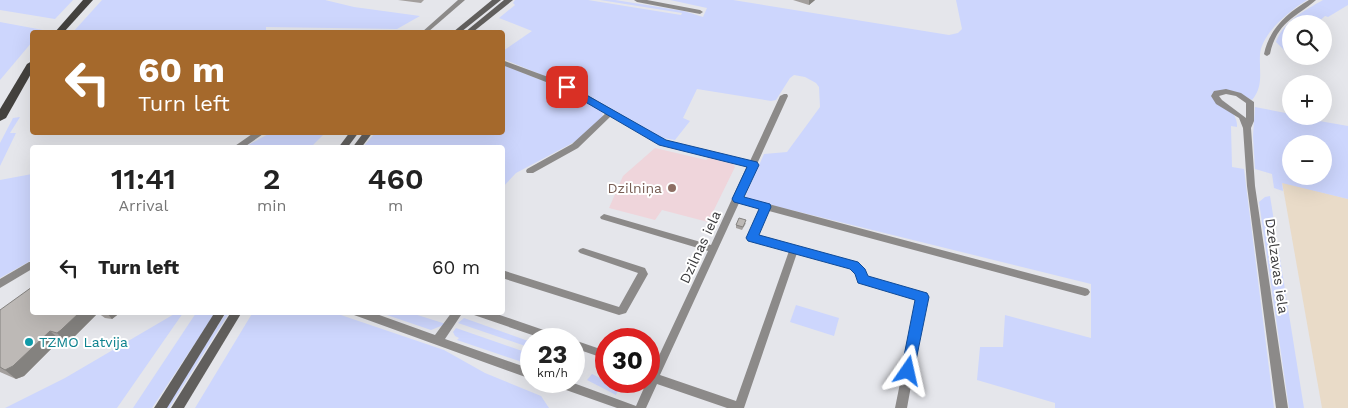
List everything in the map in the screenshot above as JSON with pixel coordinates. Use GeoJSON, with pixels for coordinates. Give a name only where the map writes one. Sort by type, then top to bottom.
{"type":"FeatureCollection","features":[{"type":"Feature","properties":{"kind":"main road"},"geometry":{"type":"LineString","coordinates":[[61,30],[88,0]]}},
{"type":"Feature","properties":{"kind":"main road"},"geometry":{"type":"LineString","coordinates":[[460,30],[497,0]]}},
{"type":"Feature","properties":{"kind":"main road"},"geometry":{"type":"LineString","coordinates":[[471,30],[508,0]]}},
{"type":"Feature","properties":{"kind":"main road"},"geometry":{"type":"LineString","coordinates":[[0,118],[30,67]]}},
{"type":"Feature","properties":{"kind":"main road"},"geometry":{"type":"LineString","coordinates":[[344,145],[353,135]]}},
{"type":"Feature","properties":{"kind":"main road"},"geometry":{"type":"LineString","coordinates":[[160,408],[219,315]]}},
{"type":"Feature","properties":{"kind":"main road"},"geometry":{"type":"LineString","coordinates":[[177,408],[235,315]]}},
{"type":"Feature","properties":{"kind":"street"},"geometry":{"type":"LineString","coordinates":[[427,30],[462,0]]}},
{"type":"Feature","properties":{"kind":"street"},"geometry":{"type":"LineString","coordinates":[[637,0],[700,12]]}},
{"type":"Feature","properties":{"kind":"street"},"geometry":{"type":"LineString","coordinates":[[1267,54],[1273,35],[1280,26],[1297,10],[1314,0]]}},
{"type":"Feature","properties":{"kind":"street"},"geometry":{"type":"LineString","coordinates":[[505,63],[567,87],[662,142],[753,165]]}},
{"type":"Feature","properties":{"kind":"street","name":"Dzelzavas iela"},"geometry":{"type":"LineString","coordinates":[[1247,128],[1250,121],[1250,102],[1242,96],[1230,92],[1217,93],[1215,96],[1219,102],[1242,117],[1247,128],[1252,186],[1282,408]]}},
{"type":"Feature","properties":{"kind":"street","name":"Dzilnas iela"},"geometry":{"type":"LineString","coordinates":[[660,359],[714,250],[784,96]]}},
{"type":"Feature","properties":{"kind":"street"},"geometry":{"type":"LineString","coordinates":[[530,171],[575,146],[611,112]]}},
{"type":"Feature","properties":{"kind":"street"},"geometry":{"type":"LineString","coordinates":[[241,145],[257,135]]}},
{"type":"Feature","properties":{"kind":"street"},"geometry":{"type":"LineString","coordinates":[[738,199],[1085,292]]}},
{"type":"Feature","properties":{"kind":"street"},"geometry":{"type":"LineString","coordinates":[[766,207],[752,238],[854,265],[861,272],[862,280],[922,297],[901,408]]}},
{"type":"Feature","properties":{"kind":"street"},"geometry":{"type":"LineString","coordinates":[[604,217],[714,250]]}},
{"type":"Feature","properties":{"kind":"street"},"geometry":{"type":"LineString","coordinates":[[660,376],[739,407],[794,249]]}},
{"type":"Feature","properties":{"kind":"street"},"geometry":{"type":"LineString","coordinates":[[505,275],[619,311],[622,310],[643,274],[642,270],[583,251]]}},
{"type":"Feature","properties":{"kind":"street"},"geometry":{"type":"LineString","coordinates":[[0,284],[30,267]]}},
{"type":"Feature","properties":{"kind":"street"},"geometry":{"type":"LineString","coordinates":[[367,315],[520,370]]}},
{"type":"Feature","properties":{"kind":"street"},"geometry":{"type":"LineString","coordinates":[[438,340],[456,315]]}},
{"type":"Feature","properties":{"kind":"street"},"geometry":{"type":"LineString","coordinates":[[487,315],[525,328]]}},
{"type":"Feature","properties":{"kind":"street"},"geometry":{"type":"LineString","coordinates":[[585,392],[631,408]]}},
{"type":"Feature","properties":{"kind":"street","name":"Dzilnas iela"},"geometry":{"type":"LineString","coordinates":[[640,408],[646,393]]}},
{"type":"Feature","properties":{"kind":"shaded area"},"geometry":{"type":"Polygon","coordinates":[[[0,0],[73,0],[55,19],[0,10],[0,0]]]}},
{"type":"Feature","properties":{"kind":"shaded area"},"geometry":{"type":"Polygon","coordinates":[[[102,0],[325,0],[354,7],[420,16],[397,29],[266,27],[266,30],[75,30],[102,0]]]}},
{"type":"Feature","properties":{"kind":"shaded area"},"geometry":{"type":"Polygon","coordinates":[[[515,0],[588,0],[681,15],[682,13],[600,0],[615,0],[684,11],[703,17],[707,8],[670,0],[733,0],[949,35],[958,33],[962,29],[956,0],[1307,0],[1286,15],[1282,15],[1282,19],[1265,39],[1260,55],[1260,84],[1252,100],[1231,91],[1221,90],[1213,93],[1229,108],[1237,122],[1237,127],[1231,126],[1232,167],[1244,169],[1274,408],[1055,408],[1055,403],[977,380],[980,347],[1003,347],[1005,315],[1091,338],[1091,284],[747,199],[746,195],[764,154],[787,152],[820,107],[819,87],[816,83],[805,77],[794,75],[776,100],[771,101],[697,89],[683,118],[690,121],[675,140],[663,138],[579,90],[505,60],[505,50],[532,31],[499,18],[515,5],[513,3],[515,0]]]}},
{"type":"Feature","properties":{"kind":"shaded area"},"geometry":{"type":"Polygon","coordinates":[[[1323,0],[1348,0],[1348,5],[1331,15],[1298,15],[1323,0]]]}},
{"type":"Feature","properties":{"kind":"shaded area"},"geometry":{"type":"Polygon","coordinates":[[[0,22],[43,30],[30,30],[30,44],[0,80],[0,22]]]}},
{"type":"Feature","properties":{"kind":"shaded area"},"geometry":{"type":"Polygon","coordinates":[[[1282,31],[1282,48],[1276,42],[1282,31]]]}},
{"type":"Feature","properties":{"kind":"shaded area"},"geometry":{"type":"Polygon","coordinates":[[[505,66],[566,90],[602,111],[603,117],[580,139],[516,173],[505,185],[505,145],[365,145],[373,135],[505,135],[505,66]]]}},
{"type":"Feature","properties":{"kind":"shaded area"},"geometry":{"type":"Polygon","coordinates":[[[1255,107],[1282,112],[1282,125],[1332,125],[1332,123],[1348,126],[1348,199],[1290,185],[1332,185],[1332,135],[1282,135],[1283,191],[1274,188],[1272,174],[1255,169],[1253,136],[1255,107]]]}},
{"type":"Feature","properties":{"kind":"shaded area"},"geometry":{"type":"Polygon","coordinates":[[[20,117],[10,133],[16,133],[0,166],[0,143],[13,118],[20,117]]]}},
{"type":"Feature","properties":{"kind":"shaded area"},"geometry":{"type":"Polygon","coordinates":[[[266,135],[323,135],[313,145],[249,145],[266,135]]]}},
{"type":"Feature","properties":{"kind":"shaded area","name":"Dzilniņa"},"geometry":{"type":"Polygon","coordinates":[[[655,148],[706,160],[709,158],[733,164],[735,167],[708,222],[662,210],[655,220],[609,208],[623,176],[655,148]]]}},
{"type":"Feature","properties":{"kind":"shaded area"},"geometry":{"type":"Polygon","coordinates":[[[30,174],[30,261],[0,278],[0,180],[30,174]]]}},
{"type":"Feature","properties":{"kind":"shaded area"},"geometry":{"type":"Polygon","coordinates":[[[1283,185],[1294,185],[1348,199],[1348,408],[1322,408],[1283,185]]]}},
{"type":"Feature","properties":{"kind":"shaded area"},"geometry":{"type":"Polygon","coordinates":[[[1270,196],[1304,408],[1289,408],[1259,202],[1265,197],[1270,196]]]}},
{"type":"Feature","properties":{"kind":"shaded area"},"geometry":{"type":"Polygon","coordinates":[[[796,305],[839,318],[834,336],[790,322],[796,305]]]}},
{"type":"Feature","properties":{"kind":"shaded area"},"geometry":{"type":"Polygon","coordinates":[[[173,315],[182,315],[117,408],[5,408],[65,378],[173,315]]]}},
{"type":"Feature","properties":{"kind":"shaded area"},"geometry":{"type":"Polygon","coordinates":[[[195,315],[214,315],[152,408],[133,408],[195,315]]]}},
{"type":"Feature","properties":{"kind":"shaded area"},"geometry":{"type":"Polygon","coordinates":[[[225,315],[228,315],[169,408],[165,408],[225,315]]]}},
{"type":"Feature","properties":{"kind":"shaded area"},"geometry":{"type":"Polygon","coordinates":[[[251,315],[341,315],[444,350],[485,373],[520,387],[520,393],[534,393],[541,396],[549,408],[195,408],[251,315]]]}},
{"type":"Feature","properties":{"kind":"shaded area"},"geometry":{"type":"Polygon","coordinates":[[[387,315],[417,315],[446,324],[431,330],[387,315]]]}},
{"type":"Feature","properties":{"kind":"shaded area"},"geometry":{"type":"Polygon","coordinates":[[[464,318],[520,338],[520,344],[458,323],[464,318]]]}},
{"type":"Feature","properties":{"kind":"shaded area"},"geometry":{"type":"Polygon","coordinates":[[[456,328],[520,350],[520,361],[457,340],[459,338],[453,332],[456,328]]]}},
{"type":"Feature","properties":{"kind":"shaded area"},"geometry":{"type":"Polygon","coordinates":[[[592,374],[595,376],[595,384],[587,380],[592,374]]]}},
{"type":"Feature","properties":{"kind":"building"},"geometry":{"type":"Polygon","coordinates":[[[739,218],[746,220],[743,227],[736,225],[739,218]]]}},
{"type":"Feature","properties":{"kind":"building"},"geometry":{"type":"Polygon","coordinates":[[[30,288],[30,315],[77,315],[57,333],[50,331],[13,366],[5,370],[0,367],[0,310],[30,288]]]}},
{"type":"Feature","properties":{"kind":"place","name":"Dzilniņa"},"geometry":{"type":"Point","coordinates":[672,188]}},
{"type":"Feature","properties":{"kind":"place","name":"TZMO Latvija"},"geometry":{"type":"Point","coordinates":[29,342]}},
{"type":"Feature","properties":{"kind":"route"},"geometry":{"type":"LineString","coordinates":[[567,87],[634,124],[662,142],[753,165],[738,199],[766,207],[752,238],[854,265],[861,272],[862,280],[922,297],[908,371]]}}]}
